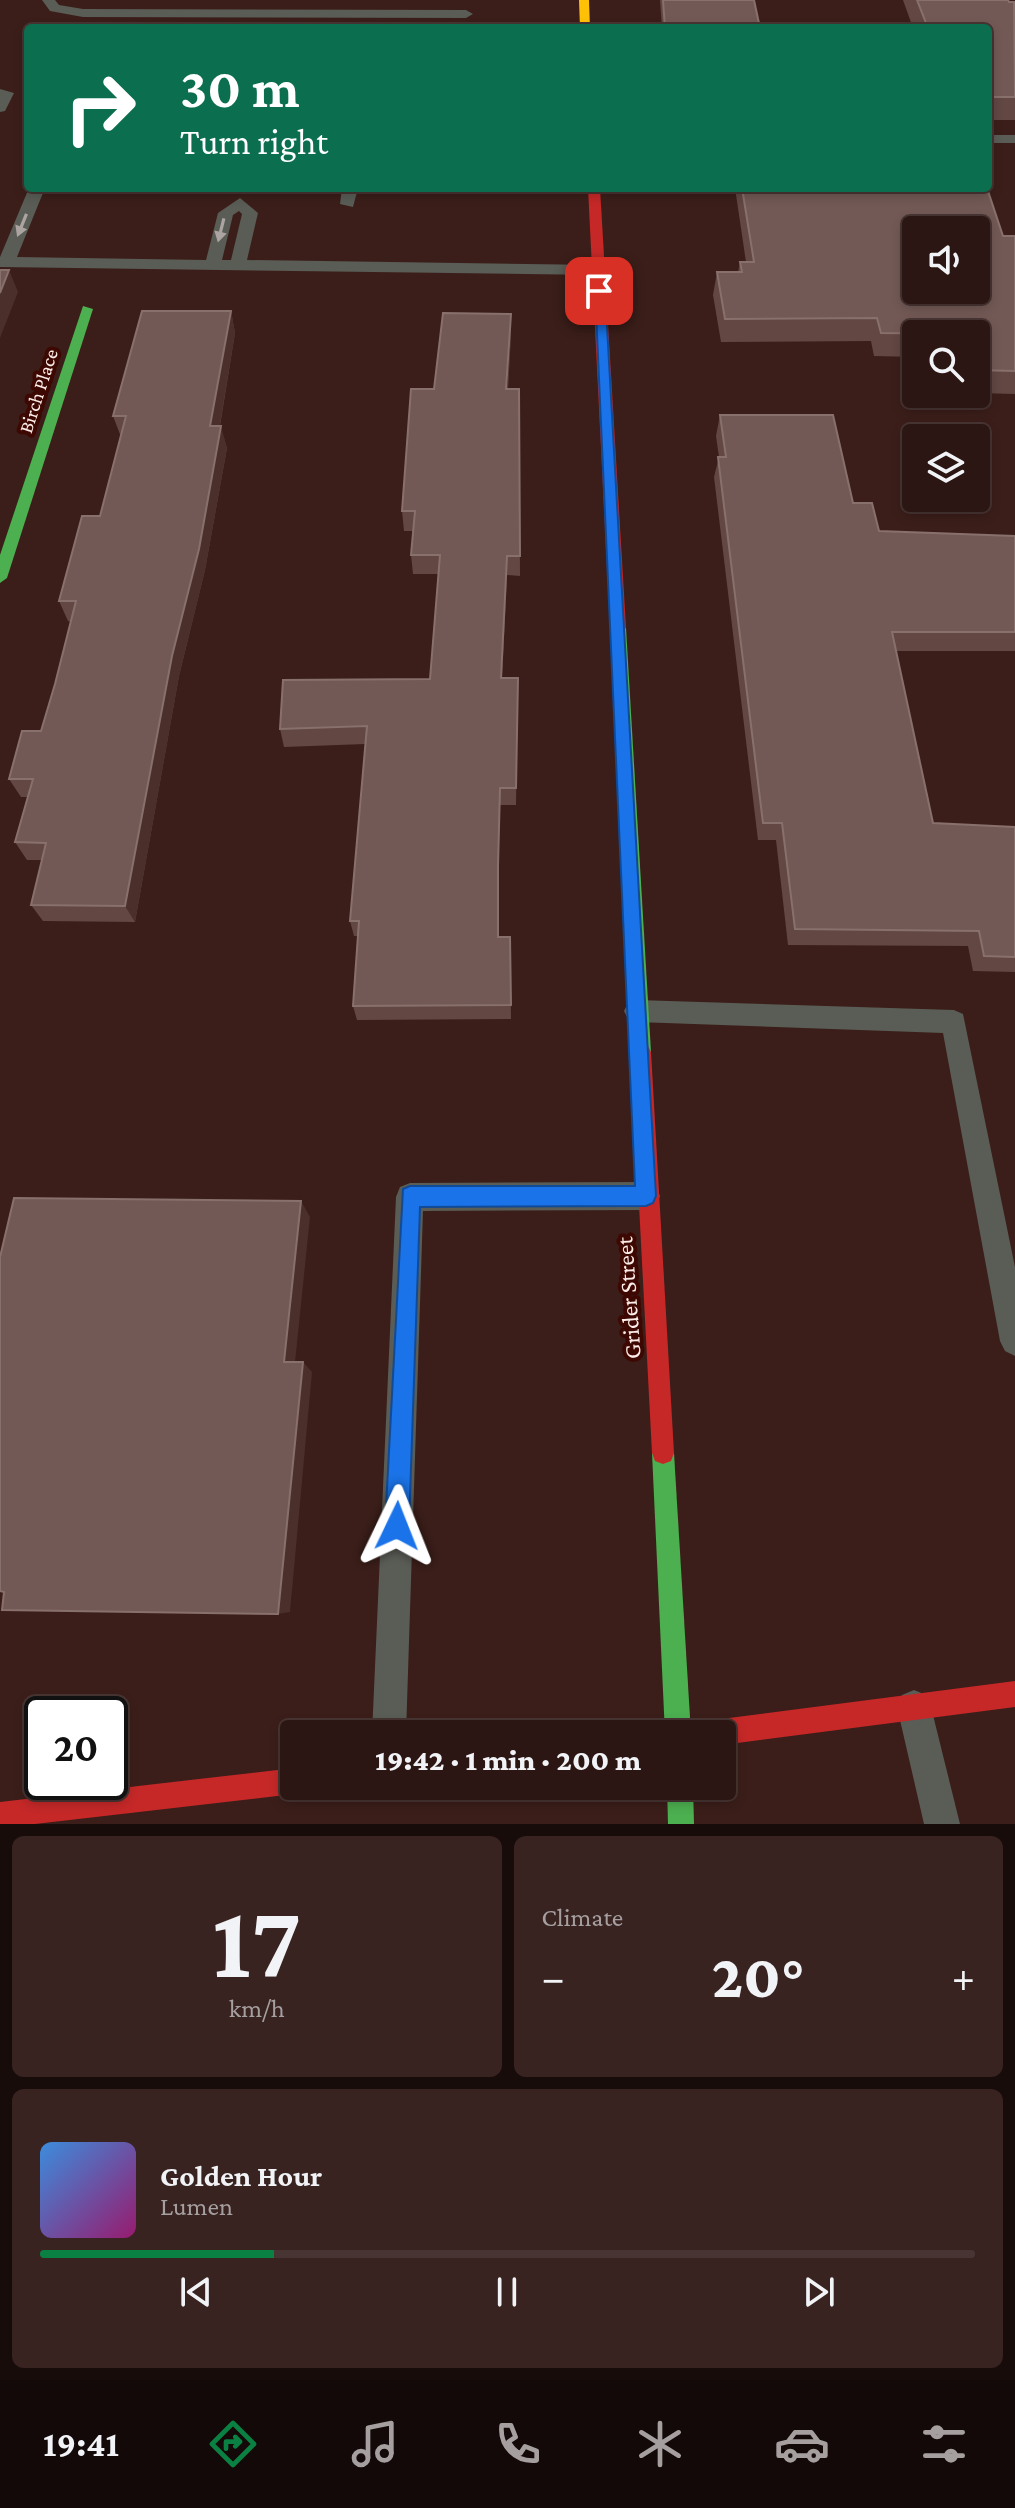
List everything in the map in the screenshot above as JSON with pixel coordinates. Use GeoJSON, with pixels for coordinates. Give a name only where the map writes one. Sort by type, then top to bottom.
{"type":"FeatureCollection","features":[{"type":"Feature","properties":{"kind":"street"},"geometry":{"type":"LineString","coordinates":[[584,0],[585,24]]}},
{"type":"Feature","properties":{"kind":"street","name":"Grider Street"},"geometry":{"type":"LineString","coordinates":[[594,192],[646,1196],[677,1720]]}},
{"type":"Feature","properties":{"kind":"street","name":"Birch Place"},"geometry":{"type":"LineString","coordinates":[[0,578],[87,309]]}},
{"type":"Feature","properties":{"kind":"street"},"geometry":{"type":"LineString","coordinates":[[736,1730],[1015,1694]]}},
{"type":"Feature","properties":{"kind":"street"},"geometry":{"type":"LineString","coordinates":[[0,1815],[280,1783]]}},
{"type":"Feature","properties":{"kind":"street"},"geometry":{"type":"LineString","coordinates":[[680,1800],[681,1824]]}},
{"type":"Feature","properties":{"kind":"lane"},"geometry":{"type":"LineString","coordinates":[[48,0],[65,12],[111,7],[196,13],[466,14]]}},
{"type":"Feature","properties":{"kind":"lane"},"geometry":{"type":"LineString","coordinates":[[0,93],[7,93],[0,108]]}},
{"type":"Feature","properties":{"kind":"lane"},"geometry":{"type":"LineString","coordinates":[[992,139],[1015,139]]}},
{"type":"Feature","properties":{"kind":"lane"},"geometry":{"type":"LineString","coordinates":[[35,192],[3,262],[598,270]]}},
{"type":"Feature","properties":{"kind":"lane"},"geometry":{"type":"LineString","coordinates":[[213,265],[226,213],[240,203],[250,213],[238,265]]}},
{"type":"Feature","properties":{"kind":"lane"},"geometry":{"type":"LineString","coordinates":[[637,1011],[954,1022],[1015,1341]]}},
{"type":"Feature","properties":{"kind":"lane"},"geometry":{"type":"LineString","coordinates":[[390,1720],[410,1197],[646,1196]]}},
{"type":"Feature","properties":{"kind":"lane"},"geometry":{"type":"LineString","coordinates":[[914,1707],[942,1824]]}},
{"type":"Feature","properties":{"kind":"building"},"geometry":{"type":"Polygon","coordinates":[[[663,0],[754,0],[759,24],[665,24],[663,0]]]}},
{"type":"Feature","properties":{"kind":"building"},"geometry":{"type":"Polygon","coordinates":[[[917,0],[1014,2],[1015,97],[992,97],[992,24],[926,24],[917,0]]]}},
{"type":"Feature","properties":{"kind":"building"},"geometry":{"type":"Polygon","coordinates":[[[743,192],[988,192],[1003,236],[1015,236],[1015,371],[990,370],[990,320],[902,320],[902,333],[881,333],[877,318],[725,319],[717,272],[742,272],[740,262],[754,262],[743,192]]]}},
{"type":"Feature","properties":{"kind":"building"},"geometry":{"type":"Polygon","coordinates":[[[0,270],[9,270],[0,293],[0,270]]]}},
{"type":"Feature","properties":{"kind":"building"},"geometry":{"type":"Polygon","coordinates":[[[142,311],[231,311],[210,426],[221,426],[199,549],[172,656],[125,906],[31,905],[46,843],[15,842],[33,779],[9,779],[22,731],[41,731],[55,684],[76,601],[59,601],[82,516],[100,516],[126,416],[113,416],[142,311]]]}},
{"type":"Feature","properties":{"kind":"building"},"geometry":{"type":"Polygon","coordinates":[[[443,313],[511,314],[506,389],[519,389],[520,556],[507,556],[501,678],[518,678],[516,788],[500,788],[498,866],[498,937],[510,937],[511,1005],[353,1006],[359,921],[350,921],[367,726],[280,729],[283,680],[430,679],[440,555],[411,555],[415,511],[402,511],[411,389],[434,389],[443,313]]]}},
{"type":"Feature","properties":{"kind":"building"},"geometry":{"type":"Polygon","coordinates":[[[720,415],[833,415],[853,503],[872,503],[879,531],[1015,536],[1015,632],[892,632],[933,823],[1015,827],[1015,957],[984,956],[979,931],[795,929],[782,823],[763,823],[718,457],[726,457],[720,415]]]}},
{"type":"Feature","properties":{"kind":"building"},"geometry":{"type":"Polygon","coordinates":[[[14,1198],[301,1201],[284,1362],[303,1362],[278,1614],[2,1610],[0,1257],[14,1198]]]}},
{"type":"Feature","properties":{"kind":"traffic: fast"},"geometry":{"type":"LineString","coordinates":[[0,578],[87,309]]}},
{"type":"Feature","properties":{"kind":"traffic: fast"},"geometry":{"type":"LineString","coordinates":[[618,628],[641,1052]]}},
{"type":"Feature","properties":{"kind":"traffic: fast"},"geometry":{"type":"LineString","coordinates":[[663,1453],[677,1720]]}},
{"type":"Feature","properties":{"kind":"traffic: fast"},"geometry":{"type":"LineString","coordinates":[[680,1800],[681,1824]]}},
{"type":"Feature","properties":{"kind":"traffic: slow"},"geometry":{"type":"LineString","coordinates":[[584,0],[585,24]]}},
{"type":"Feature","properties":{"kind":"traffic: jam"},"geometry":{"type":"LineString","coordinates":[[594,192],[618,628]]}},
{"type":"Feature","properties":{"kind":"traffic: jam"},"geometry":{"type":"LineString","coordinates":[[641,1052],[663,1453]]}},
{"type":"Feature","properties":{"kind":"traffic: jam"},"geometry":{"type":"LineString","coordinates":[[736,1730],[1015,1694]]}},
{"type":"Feature","properties":{"kind":"traffic: jam"},"geometry":{"type":"LineString","coordinates":[[0,1815],[280,1783]]}},
{"type":"Feature","properties":{"kind":"route"},"geometry":{"type":"LineString","coordinates":[[397,1526],[410,1197],[646,1196],[599,291]]}}]}
